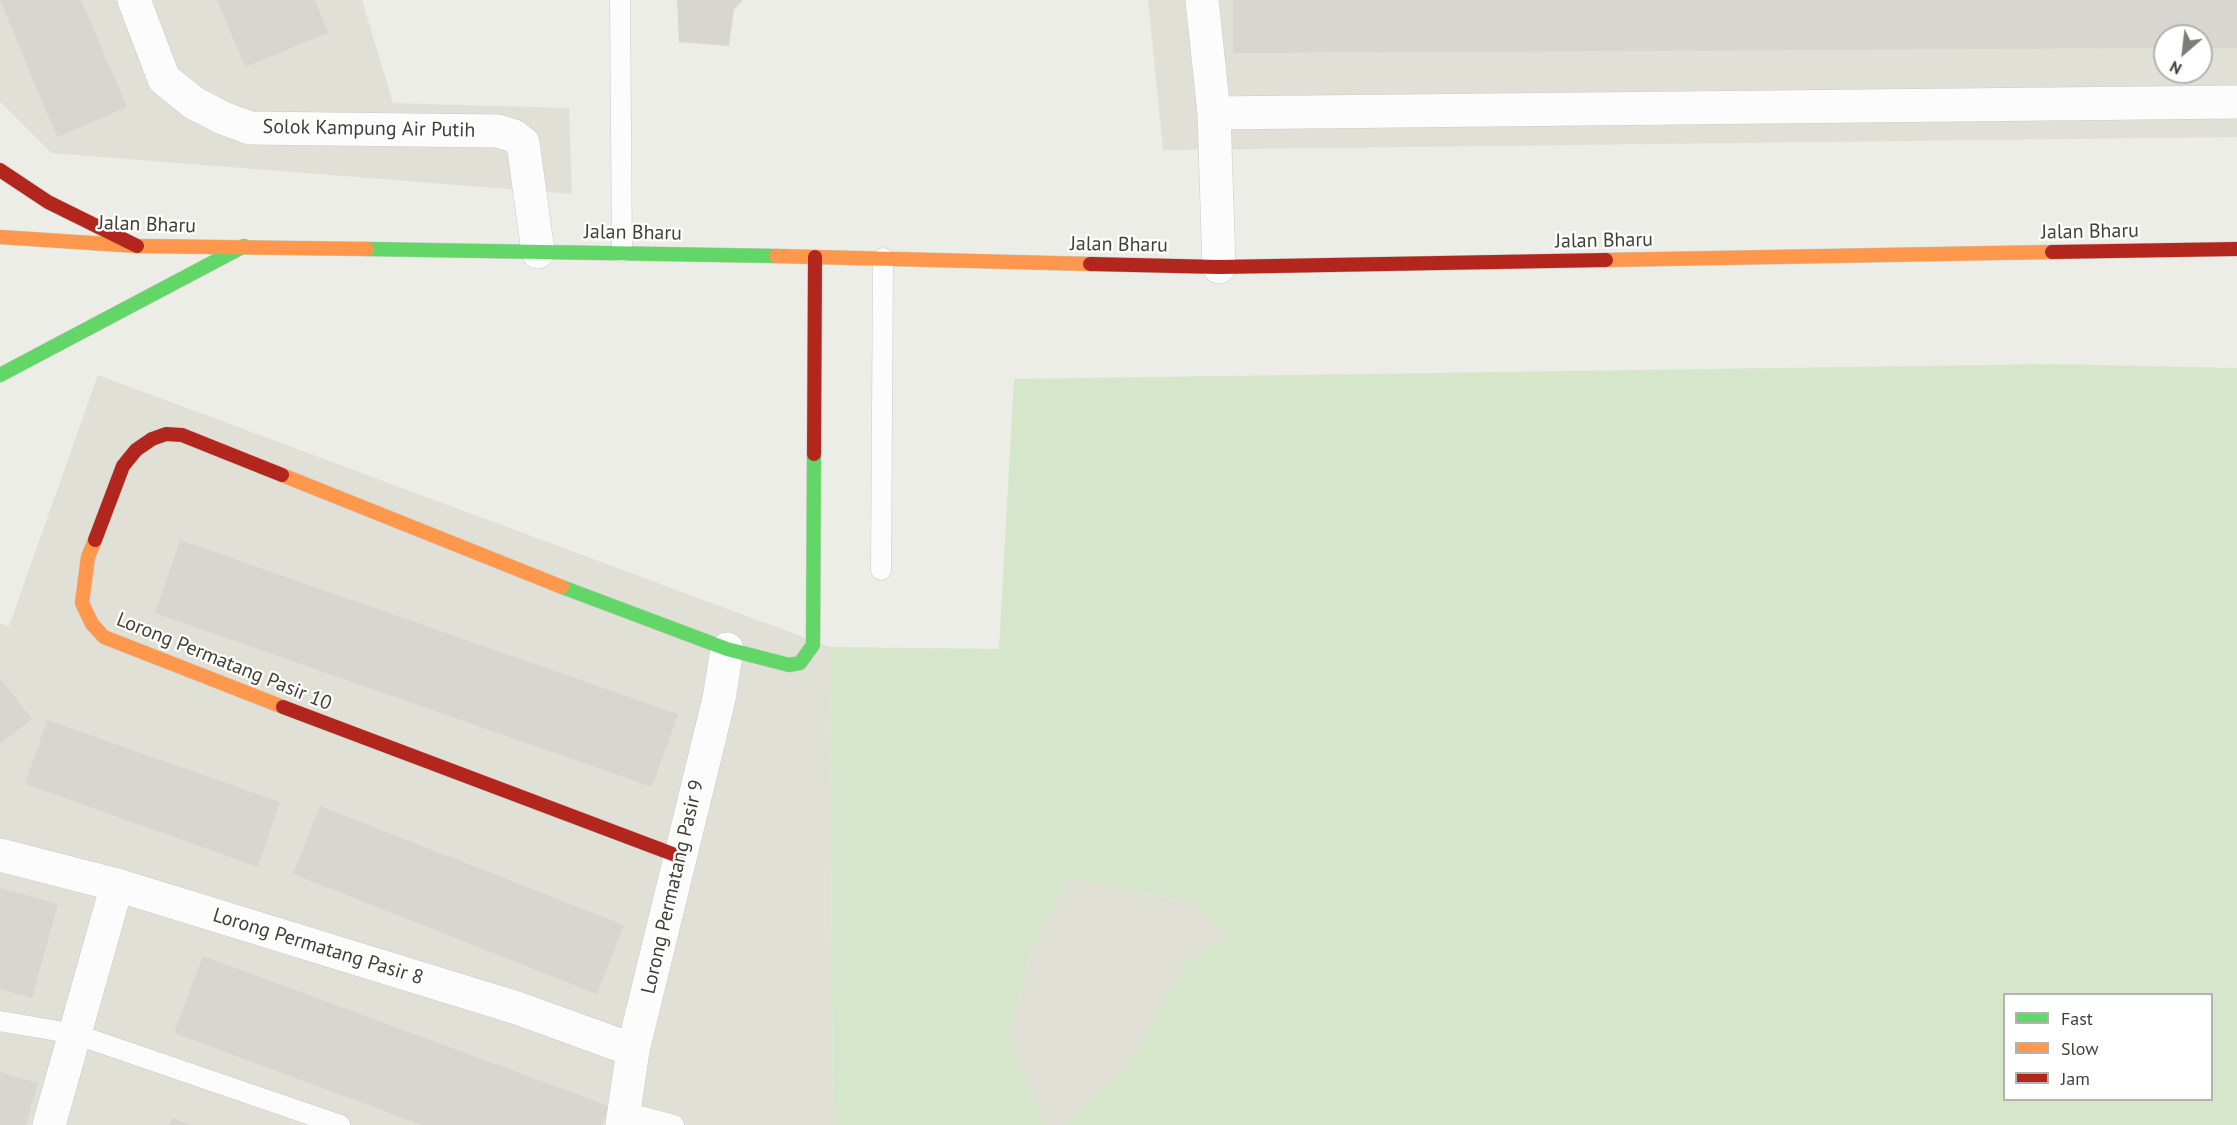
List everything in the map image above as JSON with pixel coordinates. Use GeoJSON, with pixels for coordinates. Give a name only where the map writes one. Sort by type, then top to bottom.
{"type":"FeatureCollection","features":[{"type":"Feature","properties":{"kind":"main road"},"geometry":{"type":"LineString","coordinates":[[0,170],[48,202],[137,246]]}},
{"type":"Feature","properties":{"kind":"main road","name":"Jalan Bharu"},"geometry":{"type":"LineString","coordinates":[[0,237],[137,246],[622,252],[1219,267],[2237,249]]}},
{"type":"Feature","properties":{"kind":"main road"},"geometry":{"type":"LineString","coordinates":[[0,375],[244,246]]}},
{"type":"Feature","properties":{"kind":"main road","name":"Lorong Permatang Pasir 10"},"geometry":{"type":"LineString","coordinates":[[678,856],[115,643],[104,637],[92,624],[82,603],[88,557],[123,466],[136,450],[152,439],[166,434],[182,435],[578,593],[727,649],[789,665],[800,663],[813,645],[815,257]]}},
{"type":"Feature","properties":{"kind":"street","name":"Solok Kampung Air Putih"},"geometry":{"type":"LineString","coordinates":[[134,0],[164,79],[194,103],[223,118],[250,128],[498,131],[514,136],[523,143],[538,252]]}},
{"type":"Feature","properties":{"kind":"street"},"geometry":{"type":"LineString","coordinates":[[1202,0],[1214,113],[1219,267]]}},
{"type":"Feature","properties":{"kind":"street"},"geometry":{"type":"LineString","coordinates":[[1214,113],[2237,102]]}},
{"type":"Feature","properties":{"kind":"street","name":"Lorong Permatang Pasir 9"},"geometry":{"type":"LineString","coordinates":[[623,1119],[633,1050],[678,856],[719,699],[727,649]]}},
{"type":"Feature","properties":{"kind":"street","name":"Lorong Permatang Pasir 8"},"geometry":{"type":"LineString","coordinates":[[0,855],[117,885],[517,1008],[633,1050]]}},
{"type":"Feature","properties":{"kind":"street"},"geometry":{"type":"LineString","coordinates":[[49,1125],[117,885]]}},
{"type":"Feature","properties":{"kind":"lane"},"geometry":{"type":"LineString","coordinates":[[620,0],[622,252]]}},
{"type":"Feature","properties":{"kind":"lane"},"geometry":{"type":"LineString","coordinates":[[881,570],[883,258]]}},
{"type":"Feature","properties":{"kind":"lane"},"geometry":{"type":"LineString","coordinates":[[0,1021],[75,1034],[340,1125]]}},
{"type":"Feature","properties":{"kind":"lane"},"geometry":{"type":"LineString","coordinates":[[623,1119],[674,1125]]}},
{"type":"Feature","properties":{"kind":"shaded area"},"geometry":{"type":"Polygon","coordinates":[[[0,0],[362,0],[393,103],[569,108],[572,194],[51,153],[0,102],[0,0]]]}},
{"type":"Feature","properties":{"kind":"shaded area"},"geometry":{"type":"Polygon","coordinates":[[[1148,0],[2237,0],[2237,137],[1163,150],[1148,0]]]}},
{"type":"Feature","properties":{"kind":"shaded area"},"geometry":{"type":"Polygon","coordinates":[[[98,375],[830,647],[833,1125],[0,1125],[0,623],[9,626],[98,375]]]}},
{"type":"Feature","properties":{"kind":"shaded area"},"geometry":{"type":"Polygon","coordinates":[[[1068,879],[1193,902],[1227,934],[1185,965],[1125,1071],[1065,1125],[1044,1125],[1009,1040],[1030,952],[1068,879]]]}},
{"type":"Feature","properties":{"kind":"green space"},"geometry":{"type":"Polygon","coordinates":[[[2054,364],[2237,368],[2237,1125],[1065,1125],[1125,1071],[1185,965],[1227,934],[1193,902],[1068,879],[1030,952],[1009,1040],[1044,1125],[833,1125],[830,647],[999,649],[1014,379],[2054,364]]]}},
{"type":"Feature","properties":{"kind":"building"},"geometry":{"type":"Polygon","coordinates":[[[0,0],[81,0],[127,107],[57,137],[0,0]]]}},
{"type":"Feature","properties":{"kind":"building"},"geometry":{"type":"Polygon","coordinates":[[[217,0],[315,0],[328,33],[245,67],[217,0]]]}},
{"type":"Feature","properties":{"kind":"building"},"geometry":{"type":"Polygon","coordinates":[[[677,0],[743,0],[734,9],[729,46],[679,42],[677,0]]]}},
{"type":"Feature","properties":{"kind":"building"},"geometry":{"type":"Polygon","coordinates":[[[1233,0],[2237,0],[2237,48],[2213,48],[2213,24],[2153,24],[2153,48],[1233,53],[1233,0]]]}},
{"type":"Feature","properties":{"kind":"building"},"geometry":{"type":"Polygon","coordinates":[[[180,540],[678,714],[652,787],[155,613],[180,540]]]}},
{"type":"Feature","properties":{"kind":"building"},"geometry":{"type":"Polygon","coordinates":[[[0,678],[32,719],[0,744],[0,678]]]}},
{"type":"Feature","properties":{"kind":"building"},"geometry":{"type":"Polygon","coordinates":[[[47,720],[280,802],[258,867],[25,784],[47,720]]]}},
{"type":"Feature","properties":{"kind":"building"},"geometry":{"type":"Polygon","coordinates":[[[320,806],[624,925],[597,994],[293,874],[320,806]]]}},
{"type":"Feature","properties":{"kind":"building"},"geometry":{"type":"Polygon","coordinates":[[[0,888],[58,904],[32,998],[0,989],[0,888]]]}},
{"type":"Feature","properties":{"kind":"building"},"geometry":{"type":"Polygon","coordinates":[[[203,956],[609,1106],[602,1125],[422,1125],[174,1033],[203,956]]]}},
{"type":"Feature","properties":{"kind":"building"},"geometry":{"type":"Polygon","coordinates":[[[0,1072],[38,1083],[26,1125],[0,1125],[0,1072]]]}},
{"type":"Feature","properties":{"kind":"building"},"geometry":{"type":"Polygon","coordinates":[[[172,1118],[191,1125],[169,1125],[172,1118]]]}},
{"type":"Feature","properties":{"kind":"traffic: fast"},"geometry":{"type":"LineString","coordinates":[[0,375],[244,246]]}},
{"type":"Feature","properties":{"kind":"traffic: fast"},"geometry":{"type":"LineString","coordinates":[[367,249],[776,256]]}},
{"type":"Feature","properties":{"kind":"traffic: fast"},"geometry":{"type":"LineString","coordinates":[[562,587],[727,649],[789,665],[800,663],[813,645],[814,454]]}},
{"type":"Feature","properties":{"kind":"traffic: slow"},"geometry":{"type":"LineString","coordinates":[[0,237],[137,246],[367,249]]}},
{"type":"Feature","properties":{"kind":"traffic: slow"},"geometry":{"type":"LineString","coordinates":[[1606,260],[2052,252]]}},
{"type":"Feature","properties":{"kind":"traffic: slow"},"geometry":{"type":"LineString","coordinates":[[776,256],[1090,264]]}},
{"type":"Feature","properties":{"kind":"traffic: slow"},"geometry":{"type":"LineString","coordinates":[[282,475],[562,587]]}},
{"type":"Feature","properties":{"kind":"traffic: slow"},"geometry":{"type":"LineString","coordinates":[[95,540],[88,557],[82,603],[92,624],[104,637],[283,707]]}},
{"type":"Feature","properties":{"kind":"traffic: jam"},"geometry":{"type":"LineString","coordinates":[[0,170],[48,202],[137,246]]}},
{"type":"Feature","properties":{"kind":"traffic: jam"},"geometry":{"type":"LineString","coordinates":[[2052,252],[2237,249]]}},
{"type":"Feature","properties":{"kind":"traffic: jam"},"geometry":{"type":"LineString","coordinates":[[814,454],[815,257]]}},
{"type":"Feature","properties":{"kind":"traffic: jam"},"geometry":{"type":"LineString","coordinates":[[1090,264],[1219,267],[1606,260]]}},
{"type":"Feature","properties":{"kind":"traffic: jam"},"geometry":{"type":"LineString","coordinates":[[95,540],[123,466],[136,450],[152,439],[166,434],[182,435],[282,475]]}},
{"type":"Feature","properties":{"kind":"traffic: jam"},"geometry":{"type":"LineString","coordinates":[[283,707],[678,856]]}}]}
